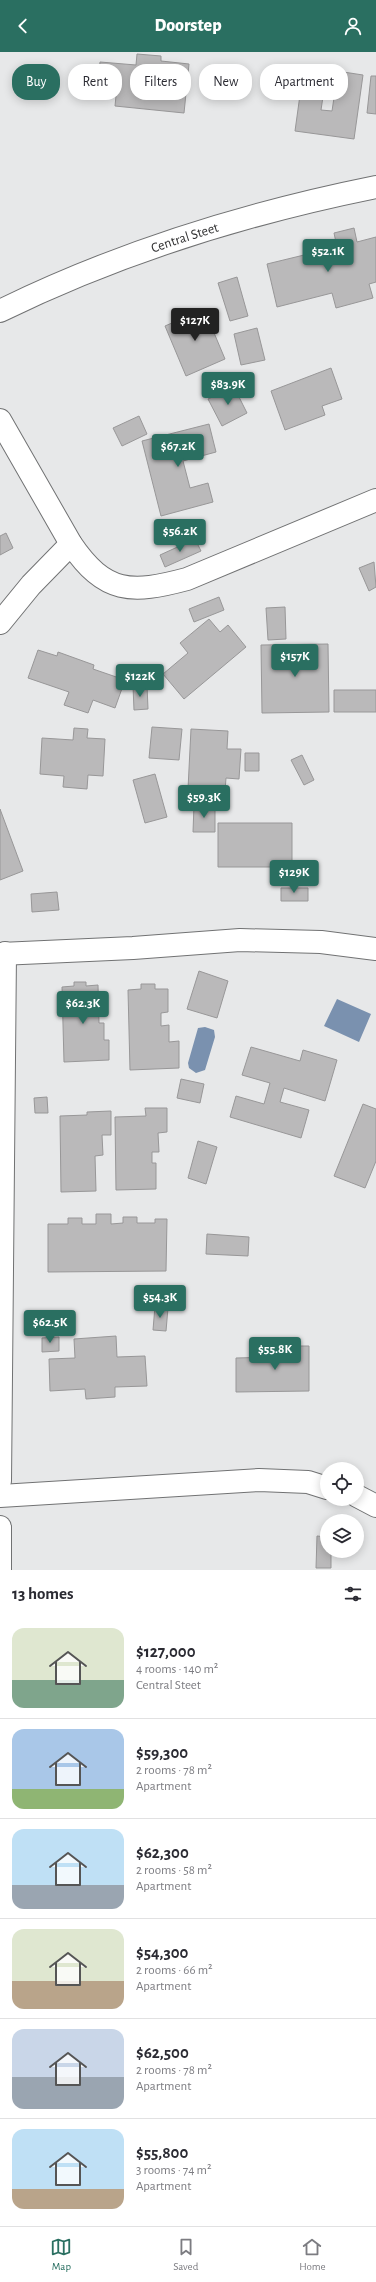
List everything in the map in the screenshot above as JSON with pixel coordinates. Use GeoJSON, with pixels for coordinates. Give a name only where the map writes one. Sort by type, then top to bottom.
{"type":"FeatureCollection","features":[{"type":"Feature","properties":{"kind":"street","name":"Central Steet"},"geometry":{"type":"LineString","coordinates":[[0,311],[37,293],[132,256],[233,221],[301,202],[376,187]]}},
{"type":"Feature","properties":{"kind":"street"},"geometry":{"type":"LineString","coordinates":[[0,420],[70,544],[83,562],[98,576],[115,584],[133,588],[156,587],[215,568],[376,500]]}},
{"type":"Feature","properties":{"kind":"street"},"geometry":{"type":"LineString","coordinates":[[0,623],[31,585],[70,544]]}},
{"type":"Feature","properties":{"kind":"street"},"geometry":{"type":"LineString","coordinates":[[0,1482],[2,953],[133,948],[240,940],[321,942],[376,949]]}},
{"type":"Feature","properties":{"kind":"street"},"geometry":{"type":"LineString","coordinates":[[0,1496],[259,1480],[308,1482],[320,1486]]}},
{"type":"Feature","properties":{"kind":"street"},"geometry":{"type":"LineString","coordinates":[[364,1500],[376,1506]]}},
{"type":"Feature","properties":{"kind":"street"},"geometry":{"type":"LineString","coordinates":[[0,1527],[0,1570]]}},
{"type":"Feature","properties":{"kind":"water"},"geometry":{"type":"Polygon","coordinates":[[[337,999],[371,1014],[359,1042],[324,1026],[337,999]]]}},
{"type":"Feature","properties":{"kind":"water"},"geometry":{"type":"Polygon","coordinates":[[[205,1027],[214,1030],[215,1037],[205,1070],[196,1073],[189,1068],[188,1063],[198,1028],[205,1027]]]}},
{"type":"Feature","properties":{"kind":"building"},"geometry":{"type":"Polygon","coordinates":[[[137,54],[161,56],[161,61],[189,64],[136,64],[137,54]]]}},
{"type":"Feature","properties":{"kind":"building"},"geometry":{"type":"Polygon","coordinates":[[[100,62],[130,64],[130,100],[185,100],[184,113],[115,106],[116,100],[122,100],[122,64],[100,64],[100,62]]]}},
{"type":"Feature","properties":{"kind":"building"},"geometry":{"type":"Polygon","coordinates":[[[348,73],[363,75],[354,139],[295,131],[299,100],[322,100],[321,110],[332,111],[334,100],[348,100],[348,73]]]}},
{"type":"Feature","properties":{"kind":"building"},"geometry":{"type":"Polygon","coordinates":[[[371,76],[376,76],[376,114],[367,113],[371,76]]]}},
{"type":"Feature","properties":{"kind":"building"},"geometry":{"type":"Polygon","coordinates":[[[354,228],[357,242],[376,237],[376,282],[369,284],[373,298],[336,308],[332,293],[277,307],[267,264],[337,247],[334,233],[354,228]]]}},
{"type":"Feature","properties":{"kind":"building"},"geometry":{"type":"Polygon","coordinates":[[[237,277],[248,316],[230,321],[218,283],[237,277]]]}},
{"type":"Feature","properties":{"kind":"building"},"geometry":{"type":"Polygon","coordinates":[[[204,309],[225,359],[186,376],[165,326],[204,309]]]}},
{"type":"Feature","properties":{"kind":"building"},"geometry":{"type":"Polygon","coordinates":[[[257,328],[265,360],[241,365],[234,334],[257,328]]]}},
{"type":"Feature","properties":{"kind":"building"},"geometry":{"type":"Polygon","coordinates":[[[331,368],[342,399],[322,406],[325,415],[285,430],[271,391],[331,368]]]}},
{"type":"Feature","properties":{"kind":"building"},"geometry":{"type":"Polygon","coordinates":[[[234,387],[247,413],[222,426],[208,399],[234,387]]]}},
{"type":"Feature","properties":{"kind":"building"},"geometry":{"type":"Polygon","coordinates":[[[139,416],[147,434],[122,446],[113,428],[139,416]]]}},
{"type":"Feature","properties":{"kind":"building"},"geometry":{"type":"Polygon","coordinates":[[[209,424],[216,452],[183,461],[190,488],[208,483],[213,502],[161,516],[142,441],[209,424]]]}},
{"type":"Feature","properties":{"kind":"building"},"geometry":{"type":"Polygon","coordinates":[[[6,533],[13,548],[0,555],[0,536],[6,533]]]}},
{"type":"Feature","properties":{"kind":"building"},"geometry":{"type":"Polygon","coordinates":[[[195,539],[201,551],[165,567],[160,555],[195,539]]]}},
{"type":"Feature","properties":{"kind":"building"},"geometry":{"type":"Polygon","coordinates":[[[374,562],[376,587],[369,591],[359,568],[374,562]]]}},
{"type":"Feature","properties":{"kind":"building"},"geometry":{"type":"Polygon","coordinates":[[[219,597],[224,610],[194,622],[189,609],[219,597]]]}},
{"type":"Feature","properties":{"kind":"building"},"geometry":{"type":"Polygon","coordinates":[[[285,607],[286,639],[268,640],[266,608],[285,607]]]}},
{"type":"Feature","properties":{"kind":"building"},"geometry":{"type":"Polygon","coordinates":[[[209,619],[220,632],[228,625],[246,647],[184,699],[163,674],[188,653],[180,643],[209,619]]]}},
{"type":"Feature","properties":{"kind":"building"},"geometry":{"type":"Polygon","coordinates":[[[328,644],[329,712],[262,713],[261,645],[328,644]]]}},
{"type":"Feature","properties":{"kind":"building"},"geometry":{"type":"Polygon","coordinates":[[[38,650],[57,656],[58,652],[94,665],[93,669],[125,680],[115,708],[93,700],[88,713],[64,705],[69,692],[28,678],[38,650]]]}},
{"type":"Feature","properties":{"kind":"building"},"geometry":{"type":"Polygon","coordinates":[[[147,685],[148,709],[134,710],[133,686],[147,685]]]}},
{"type":"Feature","properties":{"kind":"building"},"geometry":{"type":"Polygon","coordinates":[[[334,690],[376,690],[376,712],[334,712],[334,690]]]}},
{"type":"Feature","properties":{"kind":"building"},"geometry":{"type":"Polygon","coordinates":[[[152,727],[182,729],[179,760],[149,758],[152,727]]]}},
{"type":"Feature","properties":{"kind":"building"},"geometry":{"type":"Polygon","coordinates":[[[74,728],[88,729],[87,738],[105,739],[103,776],[88,775],[87,789],[63,787],[64,776],[40,774],[42,738],[73,740],[74,728]]]}},
{"type":"Feature","properties":{"kind":"building"},"geometry":{"type":"Polygon","coordinates":[[[191,729],[228,731],[227,749],[241,749],[239,779],[226,778],[225,791],[188,789],[191,729]]]}},
{"type":"Feature","properties":{"kind":"building"},"geometry":{"type":"Polygon","coordinates":[[[245,753],[259,753],[259,771],[245,771],[245,753]]]}},
{"type":"Feature","properties":{"kind":"building"},"geometry":{"type":"Polygon","coordinates":[[[302,755],[314,780],[304,785],[291,760],[302,755]]]}},
{"type":"Feature","properties":{"kind":"building"},"geometry":{"type":"Polygon","coordinates":[[[155,774],[167,817],[145,823],[133,780],[155,774]]]}},
{"type":"Feature","properties":{"kind":"building"},"geometry":{"type":"Polygon","coordinates":[[[194,805],[215,805],[215,832],[193,832],[194,805]]]}},
{"type":"Feature","properties":{"kind":"building"},"geometry":{"type":"Polygon","coordinates":[[[0,809],[23,871],[0,880],[0,809]]]}},
{"type":"Feature","properties":{"kind":"building"},"geometry":{"type":"Polygon","coordinates":[[[218,823],[292,823],[292,867],[218,867],[218,823]]]}},
{"type":"Feature","properties":{"kind":"building"},"geometry":{"type":"Polygon","coordinates":[[[281,888],[308,888],[308,901],[281,901],[281,888]]]}},
{"type":"Feature","properties":{"kind":"building"},"geometry":{"type":"Polygon","coordinates":[[[57,892],[59,910],[32,912],[31,894],[57,892]]]}},
{"type":"Feature","properties":{"kind":"building"},"geometry":{"type":"Polygon","coordinates":[[[199,971],[228,981],[217,1018],[187,1009],[199,971]]]}},
{"type":"Feature","properties":{"kind":"building"},"geometry":{"type":"Polygon","coordinates":[[[74,982],[86,982],[86,986],[98,985],[99,1023],[104,1023],[104,1040],[109,1040],[109,1060],[64,1062],[62,987],[74,986],[74,982]]]}},
{"type":"Feature","properties":{"kind":"building"},"geometry":{"type":"Polygon","coordinates":[[[141,984],[155,984],[155,989],[168,989],[168,1012],[161,1013],[161,1026],[169,1025],[169,1042],[179,1041],[179,1068],[130,1070],[128,990],[141,989],[141,984]]]}},
{"type":"Feature","properties":{"kind":"building"},"geometry":{"type":"Polygon","coordinates":[[[251,1047],[300,1061],[303,1050],[337,1060],[325,1101],[284,1088],[280,1102],[309,1110],[301,1138],[230,1117],[236,1096],[264,1104],[270,1083],[242,1075],[251,1047]]]}},
{"type":"Feature","properties":{"kind":"building"},"geometry":{"type":"Polygon","coordinates":[[[181,1079],[204,1084],[200,1103],[177,1098],[181,1079]]]}},
{"type":"Feature","properties":{"kind":"building"},"geometry":{"type":"Polygon","coordinates":[[[47,1097],[48,1113],[35,1113],[34,1098],[47,1097]]]}},
{"type":"Feature","properties":{"kind":"building"},"geometry":{"type":"Polygon","coordinates":[[[363,1104],[376,1109],[376,1161],[365,1188],[334,1176],[363,1104]]]}},
{"type":"Feature","properties":{"kind":"building"},"geometry":{"type":"Polygon","coordinates":[[[145,1108],[167,1108],[167,1132],[158,1133],[159,1152],[152,1152],[152,1163],[156,1163],[156,1189],[116,1190],[115,1117],[146,1116],[145,1108]]]}},
{"type":"Feature","properties":{"kind":"building"},"geometry":{"type":"Polygon","coordinates":[[[111,1111],[111,1135],[102,1135],[103,1155],[95,1156],[96,1191],[61,1192],[60,1116],[87,1115],[87,1112],[111,1111]]]}},
{"type":"Feature","properties":{"kind":"building"},"geometry":{"type":"Polygon","coordinates":[[[198,1141],[217,1147],[206,1184],[188,1178],[198,1141]]]}},
{"type":"Feature","properties":{"kind":"building"},"geometry":{"type":"Polygon","coordinates":[[[96,1214],[111,1214],[111,1224],[123,1223],[123,1217],[137,1217],[137,1223],[155,1223],[155,1219],[167,1219],[166,1271],[48,1272],[48,1224],[68,1224],[68,1218],[82,1218],[82,1224],[96,1224],[96,1214]]]}},
{"type":"Feature","properties":{"kind":"building"},"geometry":{"type":"Polygon","coordinates":[[[207,1234],[249,1237],[248,1256],[206,1254],[207,1234]]]}},
{"type":"Feature","properties":{"kind":"building"},"geometry":{"type":"Polygon","coordinates":[[[155,1306],[168,1308],[166,1331],[153,1330],[155,1306]]]}},
{"type":"Feature","properties":{"kind":"building"},"geometry":{"type":"Polygon","coordinates":[[[116,1336],[117,1357],[145,1356],[147,1386],[115,1387],[115,1397],[86,1399],[85,1389],[50,1391],[49,1359],[75,1358],[74,1339],[116,1336]]]}},
{"type":"Feature","properties":{"kind":"building"},"geometry":{"type":"Polygon","coordinates":[[[59,1337],[59,1351],[42,1352],[42,1338],[59,1337]]]}},
{"type":"Feature","properties":{"kind":"building"},"geometry":{"type":"Polygon","coordinates":[[[276,1346],[309,1346],[309,1391],[236,1392],[236,1358],[276,1357],[276,1346]]]}},
{"type":"Feature","properties":{"kind":"building"},"geometry":{"type":"Polygon","coordinates":[[[317,1536],[320,1536],[320,1558],[331,1558],[331,1568],[316,1568],[317,1536]]]}}]}
